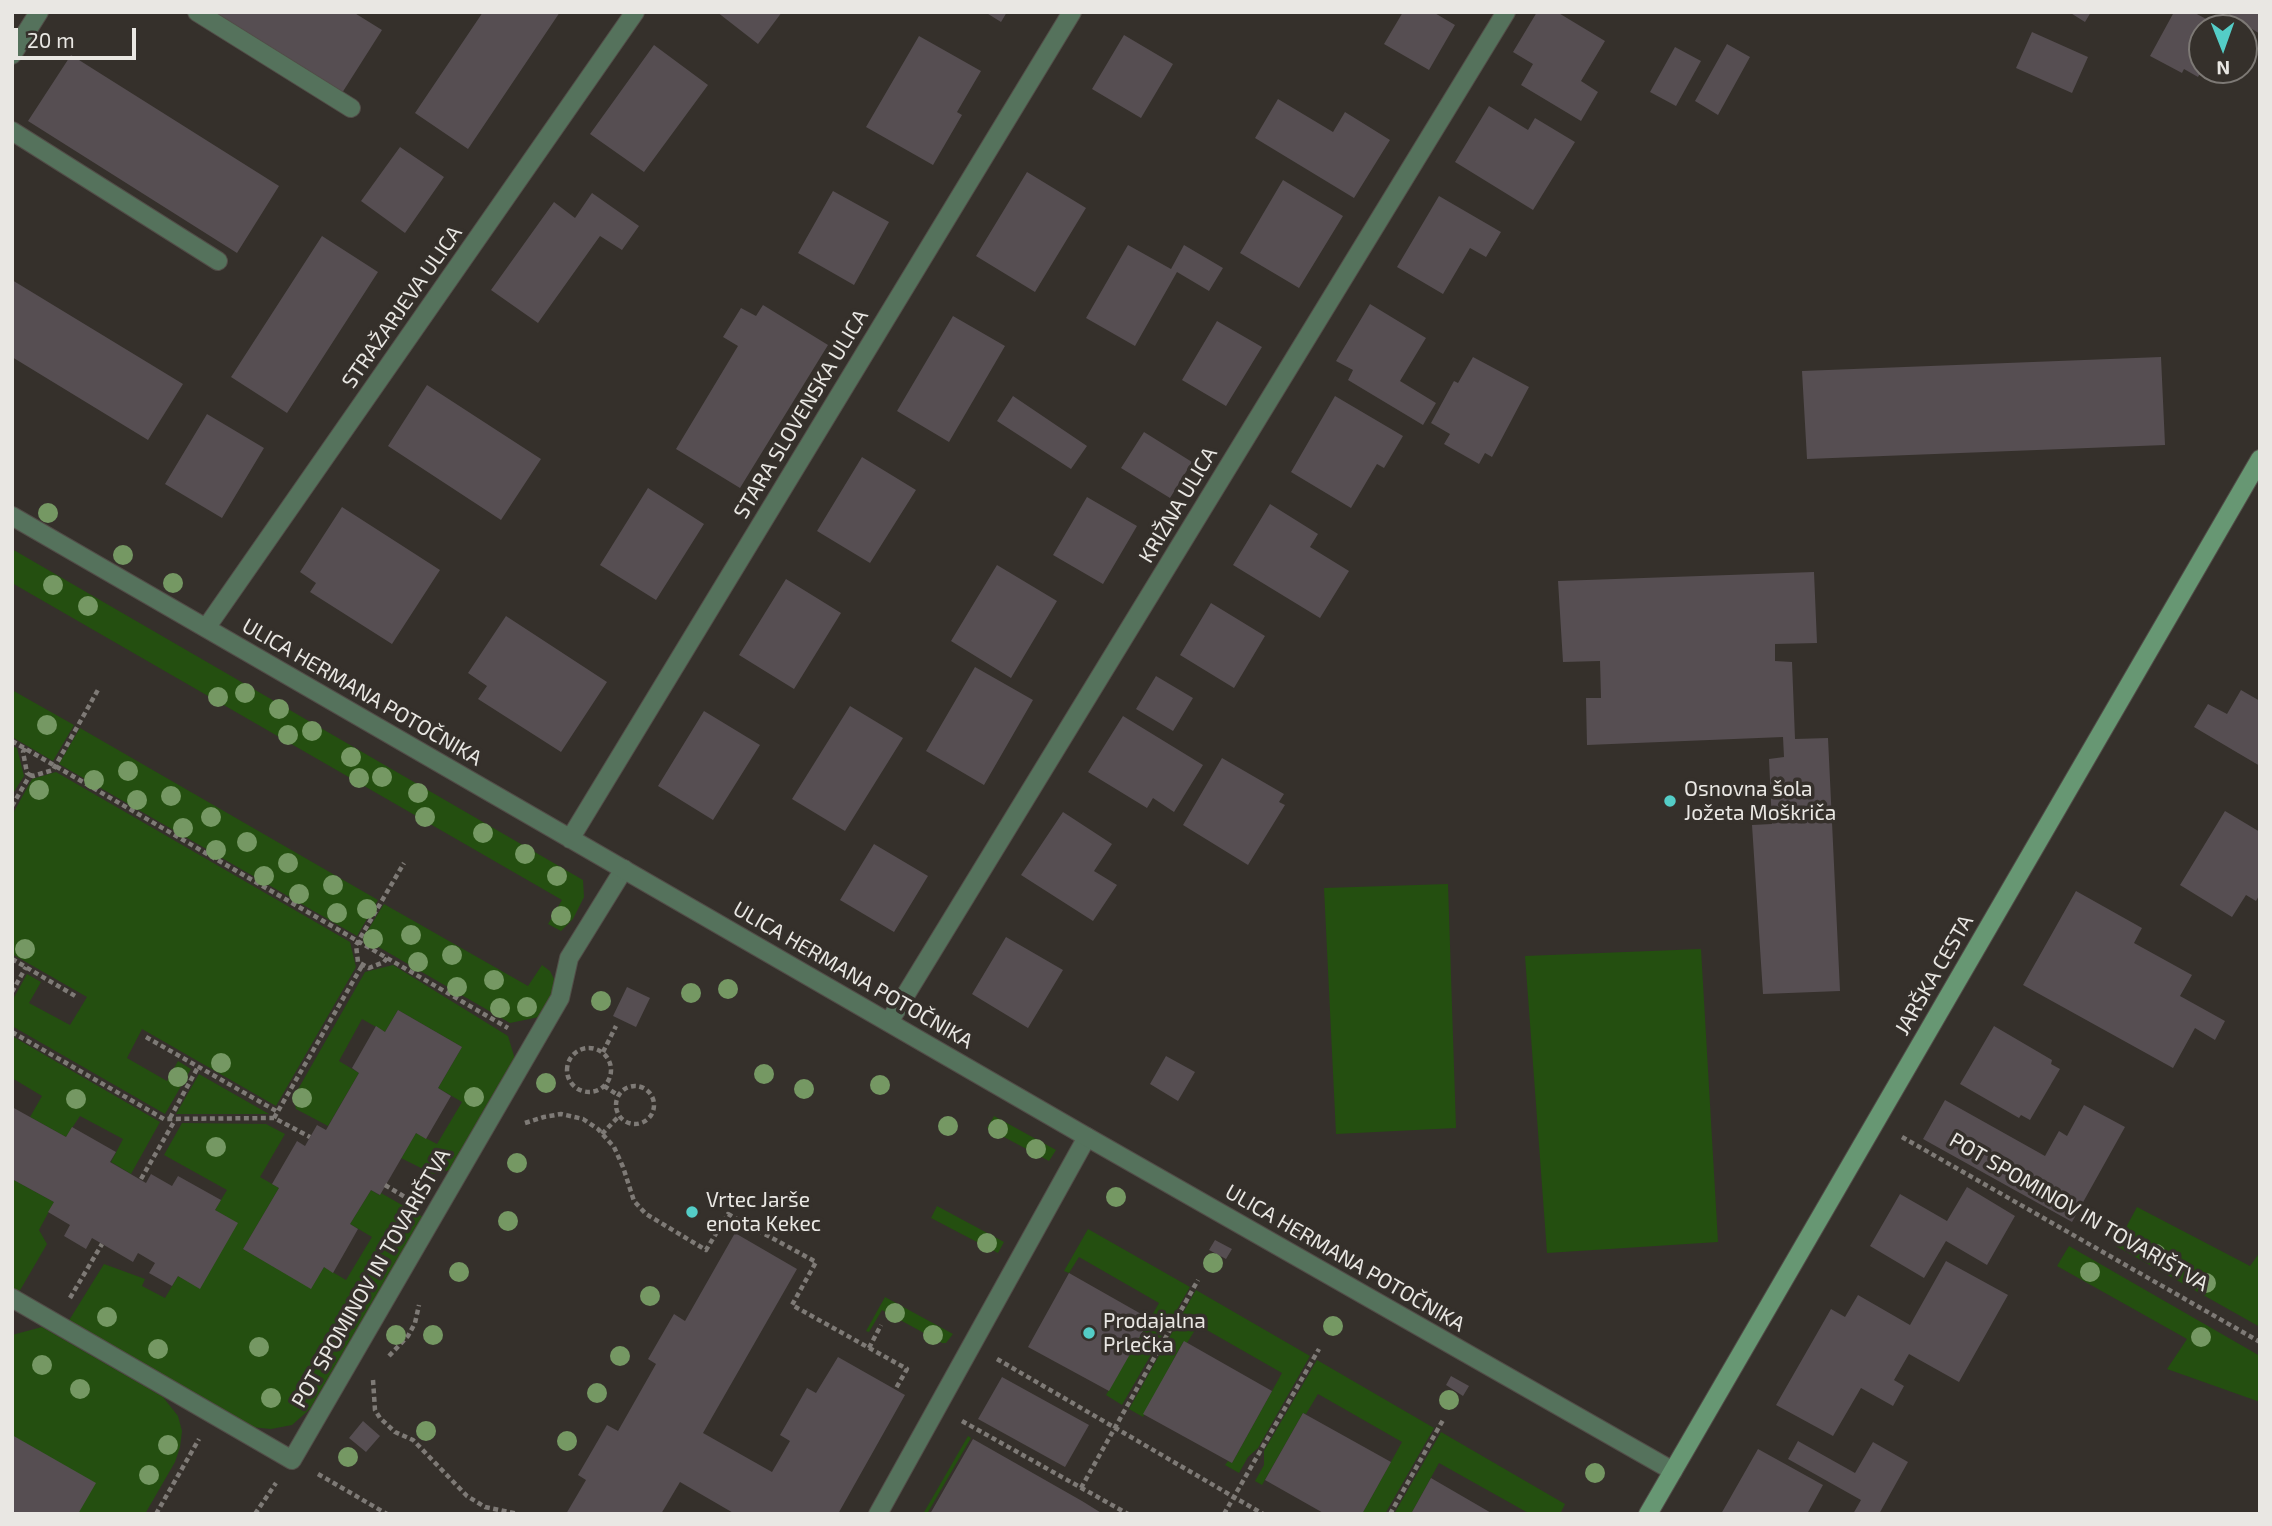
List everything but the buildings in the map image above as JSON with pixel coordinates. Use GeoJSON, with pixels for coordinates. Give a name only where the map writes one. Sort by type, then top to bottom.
{"type":"FeatureCollection","features":[{"type":"Feature","properties":{"kind":"street"},"geometry":{"type":"LineString","coordinates":[[12,54],[39,12]]}},
{"type":"Feature","properties":{"kind":"street"},"geometry":{"type":"LineString","coordinates":[[197,12],[351,108]]}},
{"type":"Feature","properties":{"kind":"street","name":"STRAŽARJEVA ULICA"},"geometry":{"type":"LineString","coordinates":[[206,628],[635,12]]}},
{"type":"Feature","properties":{"kind":"street","name":"STARA SLOVENSKA ULICA"},"geometry":{"type":"LineString","coordinates":[[570,839],[1072,12]]}},
{"type":"Feature","properties":{"kind":"street","name":"KRIŽNA ULICA"},"geometry":{"type":"LineString","coordinates":[[889,1021],[1506,12]]}},
{"type":"Feature","properties":{"kind":"street"},"geometry":{"type":"LineString","coordinates":[[12,131],[218,261]]}},
{"type":"Feature","properties":{"kind":"street","name":"JARŠKA CESTA"},"geometry":{"type":"LineString","coordinates":[[1648,1514],[2260,459]]}},
{"type":"Feature","properties":{"kind":"street","name":"ULICA HERMANA POTOČNIKA"},"geometry":{"type":"LineString","coordinates":[[12,516],[1087,1137],[1673,1471]]}},
{"type":"Feature","properties":{"kind":"street","name":"POT SPOMINOV IN TOVARIŠTVA"},"geometry":{"type":"LineString","coordinates":[[292,1460],[560,998],[569,958],[624,869]]}},
{"type":"Feature","properties":{"kind":"street"},"geometry":{"type":"LineString","coordinates":[[878,1514],[1087,1137]]}},
{"type":"Feature","properties":{"kind":"street"},"geometry":{"type":"LineString","coordinates":[[12,1298],[292,1460]]}},
{"type":"Feature","properties":{"kind":"path"},"geometry":{"type":"LineString","coordinates":[[30,775],[53,769],[99,688]]}},
{"type":"Feature","properties":{"kind":"path"},"geometry":{"type":"LineString","coordinates":[[12,741],[534,1043]]}},
{"type":"Feature","properties":{"kind":"path"},"geometry":{"type":"LineString","coordinates":[[24,748],[27,773],[30,775]]}},
{"type":"Feature","properties":{"kind":"path"},"geometry":{"type":"LineString","coordinates":[[12,806],[30,775]]}},
{"type":"Feature","properties":{"kind":"path"},"geometry":{"type":"LineString","coordinates":[[387,958],[369,968],[358,962],[356,945],[404,863]]}},
{"type":"Feature","properties":{"kind":"path"},"geometry":{"type":"LineString","coordinates":[[12,959],[77,997]]}},
{"type":"Feature","properties":{"kind":"path"},"geometry":{"type":"LineString","coordinates":[[274,1118],[363,964]]}},
{"type":"Feature","properties":{"kind":"path"},"geometry":{"type":"LineString","coordinates":[[12,992],[26,967]]}},
{"type":"Feature","properties":{"kind":"path"},"geometry":{"type":"LineString","coordinates":[[603,1052],[616,1026]]}},
{"type":"Feature","properties":{"kind":"path"},"geometry":{"type":"LineString","coordinates":[[12,1032],[164,1119],[274,1118],[310,1137]]}},
{"type":"Feature","properties":{"kind":"path"},"geometry":{"type":"LineString","coordinates":[[146,1037],[278,1112]]}},
{"type":"Feature","properties":{"kind":"path"},"geometry":{"type":"LineString","coordinates":[[591,1047],[603,1052],[610,1063],[611,1075],[604,1086],[593,1092],[581,1091],[570,1083],[566,1071],[569,1059],[579,1050],[591,1047]]}},
{"type":"Feature","properties":{"kind":"path"},"geometry":{"type":"LineString","coordinates":[[141,1179],[198,1066]]}},
{"type":"Feature","properties":{"kind":"path"},"geometry":{"type":"LineString","coordinates":[[637,1085],[647,1090],[654,1098],[654,1109],[648,1119],[639,1124],[627,1123],[619,1116],[615,1106],[618,1095],[626,1087],[637,1085]]}},
{"type":"Feature","properties":{"kind":"path"},"geometry":{"type":"LineString","coordinates":[[604,1086],[618,1095]]}},
{"type":"Feature","properties":{"kind":"path"},"geometry":{"type":"LineString","coordinates":[[517,1129],[527,1121],[561,1114],[583,1119],[614,1147],[634,1201],[646,1214],[706,1250],[728,1214],[816,1262],[792,1305],[906,1370],[895,1390]]}},
{"type":"Feature","properties":{"kind":"path"},"geometry":{"type":"LineString","coordinates":[[602,1134],[619,1116]]}},
{"type":"Feature","properties":{"kind":"path","name":"POT SPOMINOV IN TOVARIŠTVA"},"geometry":{"type":"LineString","coordinates":[[1875,1122],[2260,1342]]}},
{"type":"Feature","properties":{"kind":"path"},"geometry":{"type":"LineString","coordinates":[[50,1320],[102,1244]]}},
{"type":"Feature","properties":{"kind":"path"},"geometry":{"type":"LineString","coordinates":[[1081,1488],[1198,1280]]}},
{"type":"Feature","properties":{"kind":"path"},"geometry":{"type":"LineString","coordinates":[[385,1360],[408,1336],[415,1323],[419,1303]]}},
{"type":"Feature","properties":{"kind":"path"},"geometry":{"type":"LineString","coordinates":[[869,1348],[881,1325]]}},
{"type":"Feature","properties":{"kind":"path"},"geometry":{"type":"LineString","coordinates":[[972,1344],[1263,1514]]}},
{"type":"Feature","properties":{"kind":"path"},"geometry":{"type":"LineString","coordinates":[[1224,1514],[1319,1349]]}},
{"type":"Feature","properties":{"kind":"path"},"geometry":{"type":"LineString","coordinates":[[373,1379],[375,1410],[395,1432],[413,1440],[467,1496],[485,1507],[518,1514]]}},
{"type":"Feature","properties":{"kind":"path"},"geometry":{"type":"LineString","coordinates":[[937,1407],[1128,1514]]}},
{"type":"Feature","properties":{"kind":"path"},"geometry":{"type":"LineString","coordinates":[[156,1514],[214,1415]]}},
{"type":"Feature","properties":{"kind":"path"},"geometry":{"type":"LineString","coordinates":[[1390,1514],[1443,1420]]}},
{"type":"Feature","properties":{"kind":"path"},"geometry":{"type":"LineString","coordinates":[[292,1460],[387,1514]]}},
{"type":"Feature","properties":{"kind":"green space"},"geometry":{"type":"Polygon","coordinates":[[[12,549],[583,880],[584,897],[573,919],[561,931],[548,924],[562,900],[12,583],[12,549]]]}},
{"type":"Feature","properties":{"kind":"green space"},"geometry":{"type":"Polygon","coordinates":[[[12,690],[74,725],[53,761],[12,737],[12,690]]]}},
{"type":"Feature","properties":{"kind":"green space"},"geometry":{"type":"Polygon","coordinates":[[[80,728],[378,900],[357,936],[59,764],[80,728]]]}},
{"type":"Feature","properties":{"kind":"green space"},"geometry":{"type":"Polygon","coordinates":[[[12,746],[17,748],[24,776],[12,795],[12,746]]]}},
{"type":"Feature","properties":{"kind":"green space"},"geometry":{"type":"Polygon","coordinates":[[[56,772],[350,942],[356,967],[276,1106],[142,1029],[127,1058],[167,1081],[178,1061],[191,1069],[165,1114],[12,1026],[12,1001],[27,974],[41,982],[29,1003],[70,1025],[87,997],[12,954],[12,815],[32,779],[56,772]]]}},
{"type":"Feature","properties":{"kind":"green space"},"geometry":{"type":"Polygon","coordinates":[[[1448,884],[1456,1128],[1336,1134],[1324,888],[1448,884]]]}},
{"type":"Feature","properties":{"kind":"green space"},"geometry":{"type":"Polygon","coordinates":[[[384,904],[528,986],[542,965],[550,971],[554,979],[552,996],[539,1017],[510,1023],[363,938],[384,904]]]}},
{"type":"Feature","properties":{"kind":"green space"},"geometry":{"type":"Polygon","coordinates":[[[1701,949],[1718,1242],[1547,1253],[1525,956],[1701,949]]]}},
{"type":"Feature","properties":{"kind":"green space"},"geometry":{"type":"Polygon","coordinates":[[[393,965],[508,1036],[515,1059],[450,1170],[433,1174],[401,1158],[416,1133],[437,1144],[462,1102],[438,1088],[462,1047],[398,1010],[385,1032],[362,1019],[339,1061],[359,1073],[328,1126],[296,1109],[293,1098],[365,972],[393,965]]]}},
{"type":"Feature","properties":{"kind":"green space"},"geometry":{"type":"Polygon","coordinates":[[[12,1036],[160,1122],[131,1174],[111,1162],[123,1139],[80,1116],[66,1137],[30,1117],[42,1096],[12,1078],[12,1036]]]}},
{"type":"Feature","properties":{"kind":"green space"},"geometry":{"type":"Polygon","coordinates":[[[199,1074],[269,1114],[176,1114],[199,1074]]]}},
{"type":"Feature","properties":{"kind":"green space"},"geometry":{"type":"Polygon","coordinates":[[[994,1116],[1056,1150],[1049,1161],[987,1128],[994,1116]]]}},
{"type":"Feature","properties":{"kind":"green space"},"geometry":{"type":"Polygon","coordinates":[[[182,1123],[266,1124],[285,1134],[260,1177],[279,1188],[243,1249],[311,1288],[324,1267],[346,1280],[372,1237],[350,1224],[371,1190],[423,1217],[310,1409],[292,1425],[271,1429],[251,1427],[68,1322],[104,1264],[145,1279],[142,1286],[165,1298],[178,1276],[200,1288],[237,1223],[215,1210],[227,1190],[164,1155],[182,1123]]]}},
{"type":"Feature","properties":{"kind":"green space"},"geometry":{"type":"Polygon","coordinates":[[[12,1179],[54,1202],[39,1230],[47,1244],[19,1292],[12,1289],[12,1179]]]}},
{"type":"Feature","properties":{"kind":"green space"},"geometry":{"type":"Polygon","coordinates":[[[937,1206],[1004,1242],[998,1253],[931,1218],[937,1206]]]}},
{"type":"Feature","properties":{"kind":"green space"},"geometry":{"type":"Polygon","coordinates":[[[2137,1207],[2250,1266],[2260,1252],[2260,1327],[2116,1246],[2137,1207]]]}},
{"type":"Feature","properties":{"kind":"green space"},"geometry":{"type":"Polygon","coordinates":[[[1088,1229],[1190,1287],[1122,1405],[1106,1395],[1159,1303],[1079,1257],[1069,1273],[1064,1271],[1088,1229]]]}},
{"type":"Feature","properties":{"kind":"green space"},"geometry":{"type":"Polygon","coordinates":[[[2069,1246],[2260,1356],[2260,1402],[2167,1369],[2187,1339],[2057,1266],[2069,1246]]]}},
{"type":"Feature","properties":{"kind":"green space"},"geometry":{"type":"Polygon","coordinates":[[[1196,1290],[1310,1356],[1258,1448],[1248,1457],[1239,1473],[1225,1465],[1228,1461],[1232,1463],[1282,1373],[1198,1325],[1187,1343],[1183,1342],[1143,1417],[1129,1409],[1196,1290]]]}},
{"type":"Feature","properties":{"kind":"green space"},"geometry":{"type":"Polygon","coordinates":[[[885,1297],[953,1334],[946,1343],[942,1343],[882,1310],[869,1332],[866,1331],[885,1297]]]}},
{"type":"Feature","properties":{"kind":"green space"},"geometry":{"type":"Polygon","coordinates":[[[42,1327],[163,1397],[178,1416],[182,1431],[175,1462],[145,1514],[78,1514],[12,1435],[12,1335],[42,1327]]]}},
{"type":"Feature","properties":{"kind":"green space"},"geometry":{"type":"Polygon","coordinates":[[[1317,1360],[1434,1428],[1385,1514],[1362,1514],[1402,1442],[1318,1394],[1306,1414],[1303,1413],[1262,1485],[1255,1481],[1264,1465],[1264,1451],[1317,1360]]]}},
{"type":"Feature","properties":{"kind":"green space"},"geometry":{"type":"Polygon","coordinates":[[[1441,1432],[1565,1504],[1560,1514],[1530,1514],[1439,1463],[1411,1514],[1394,1514],[1441,1432]]]}},
{"type":"Feature","properties":{"kind":"green space"},"geometry":{"type":"Polygon","coordinates":[[[968,1436],[971,1438],[927,1514],[923,1514],[968,1436]]]}},
{"type":"Feature","properties":{"kind":"place","name":"Osnovna šola Jožeta Moškriča"},"geometry":{"type":"Point","coordinates":[1670,801]}},
{"type":"Feature","properties":{"kind":"place","name":"Vrtec Jarše enota Kekec"},"geometry":{"type":"Point","coordinates":[692,1212]}},
{"type":"Feature","properties":{"kind":"place","name":"Prodajalna Prlečka"},"geometry":{"type":"Point","coordinates":[1089,1333]}}]}
